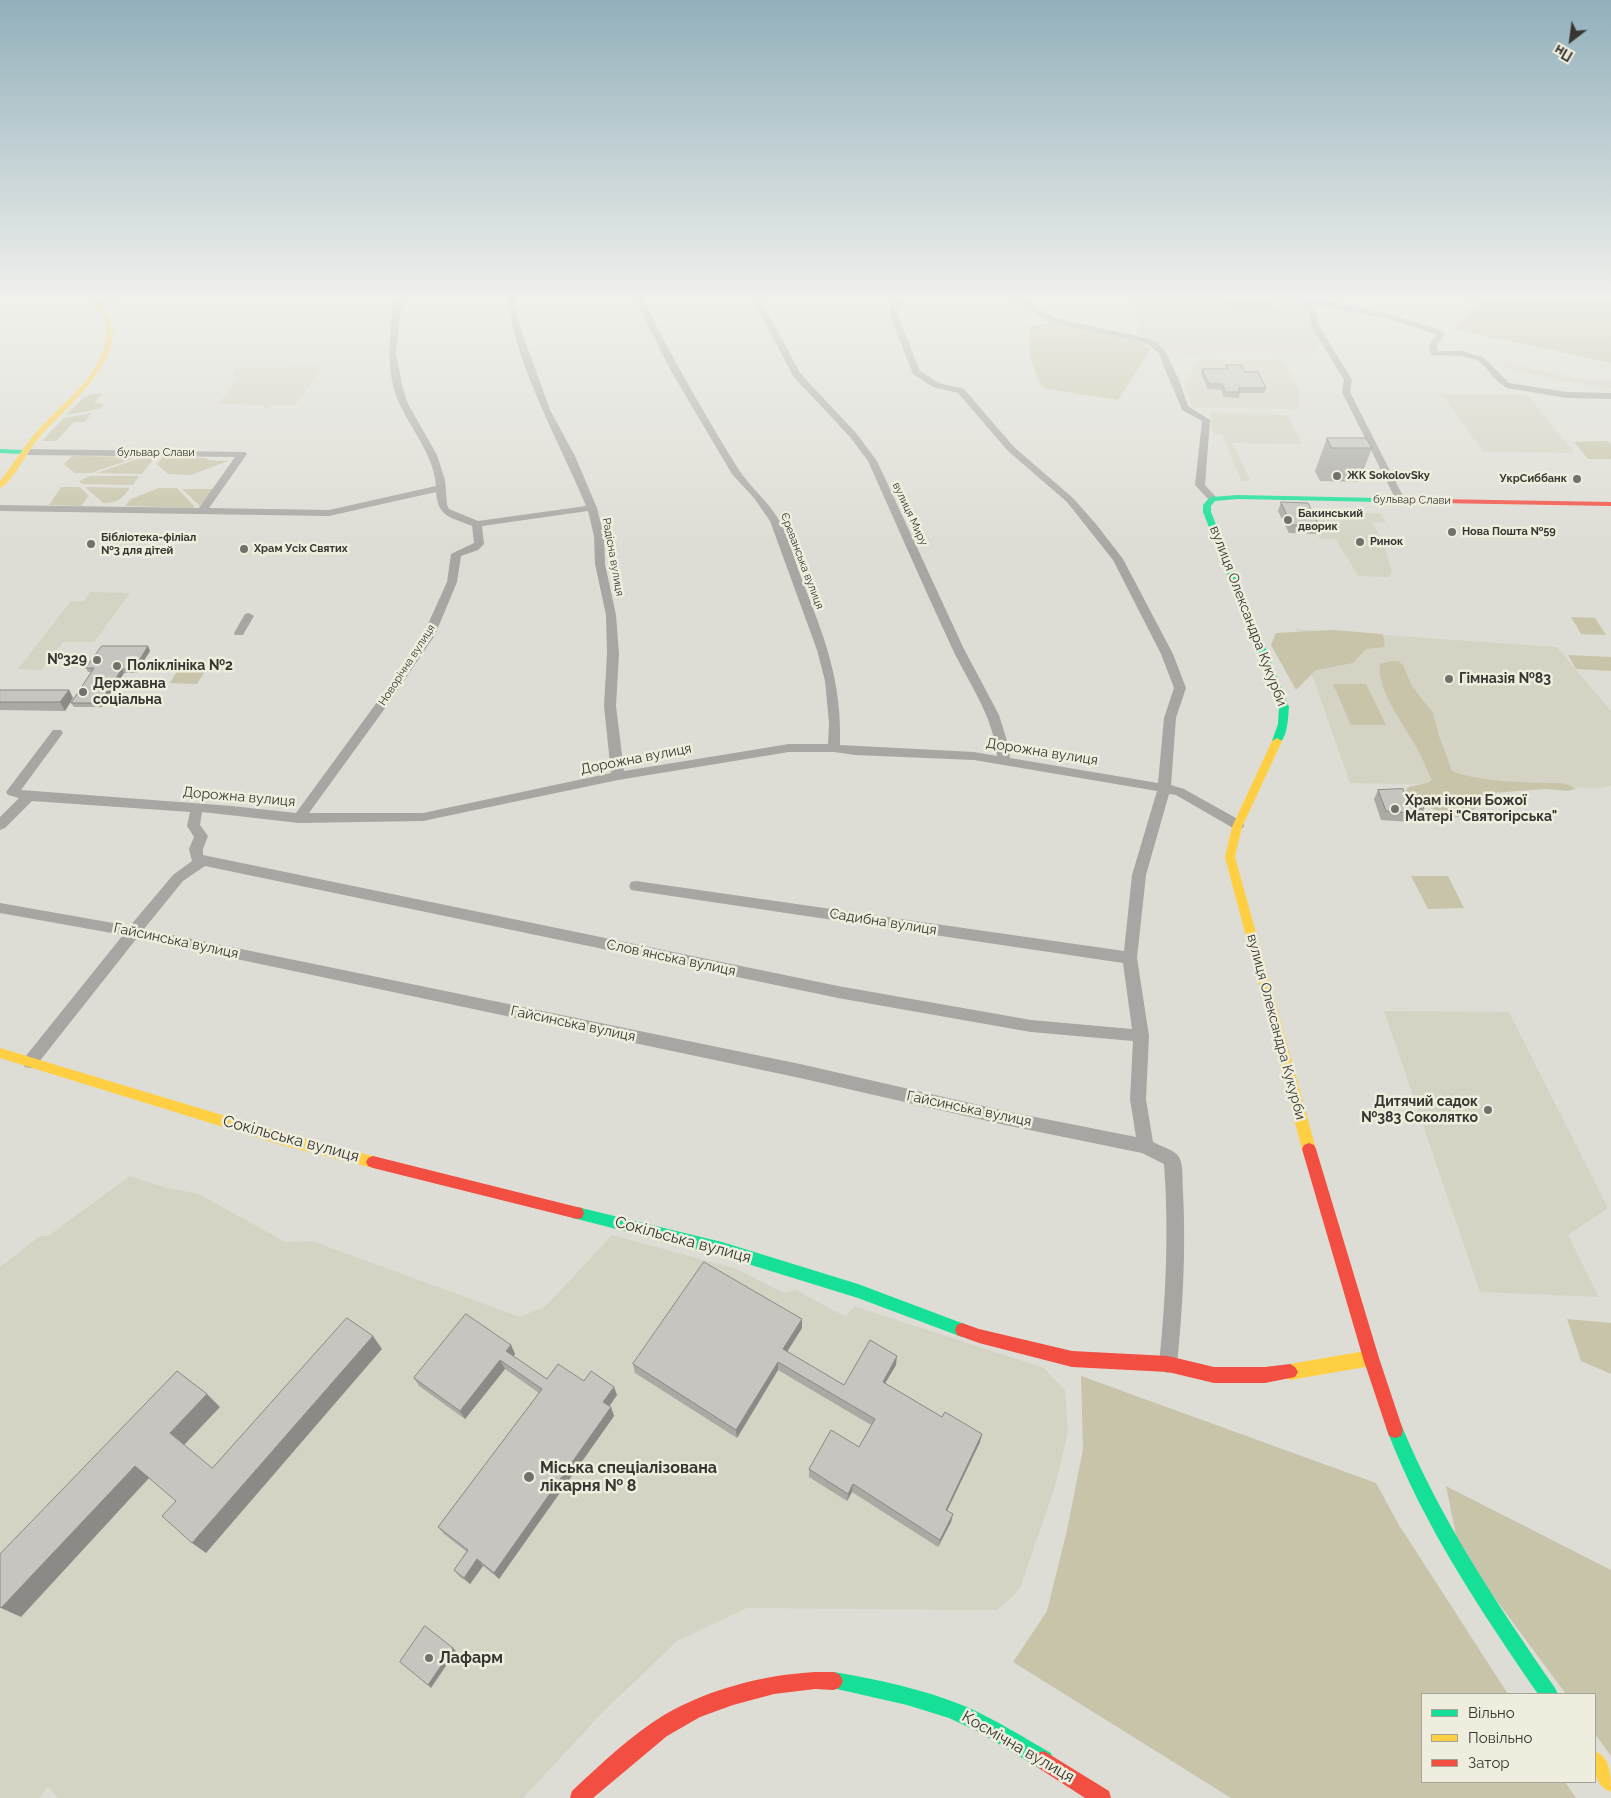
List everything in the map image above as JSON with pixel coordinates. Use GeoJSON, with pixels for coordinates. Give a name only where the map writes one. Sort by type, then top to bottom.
{"type":"FeatureCollection","features":[{"type":"Feature","properties":{"kind":"street"},"geometry":{"type":"LineString","coordinates":[[0,486],[18,452],[79,382]]}},
{"type":"Feature","properties":{"kind":"street"},"geometry":{"type":"LineString","coordinates":[[0,466],[28,444],[88,382]]}},
{"type":"Feature","properties":{"kind":"street"},"geometry":{"type":"LineString","coordinates":[[397,382],[404,404],[432,455],[441,488],[442,505],[446,511],[477,524],[592,508]]}},
{"type":"Feature","properties":{"kind":"street","name":"Радісна вулиця"},"geometry":{"type":"LineString","coordinates":[[536,382],[546,410],[570,456],[592,508],[599,536],[600,564],[611,615],[613,654],[610,706],[618,776]]}},
{"type":"Feature","properties":{"kind":"street","name":"Єреванська вулиця"},"geometry":{"type":"LineString","coordinates":[[682,382],[737,474],[758,496],[776,521],[823,650],[830,681],[834,748]]}},
{"type":"Feature","properties":{"kind":"street","name":"вулиця Миру"},"geometry":{"type":"LineString","coordinates":[[804,382],[854,435],[872,461],[960,652],[992,711],[1003,740],[1004,760]]}},
{"type":"Feature","properties":{"kind":"street"},"geometry":{"type":"LineString","coordinates":[[931,382],[936,385],[961,391],[1011,449],[1070,500],[1093,526],[1118,559],[1131,583],[1167,654],[1180,688],[1170,718],[1164,788],[1139,875],[1130,958],[1141,1036],[1138,1099],[1145,1146]]}},
{"type":"Feature","properties":{"kind":"street"},"geometry":{"type":"LineString","coordinates":[[1176,382],[1185,408],[1206,420],[1200,485],[1213,499]]}},
{"type":"Feature","properties":{"kind":"street"},"geometry":{"type":"LineString","coordinates":[[1348,382],[1346,392],[1400,500]]}},
{"type":"Feature","properties":{"kind":"street"},"geometry":{"type":"LineString","coordinates":[[1501,382],[1507,385],[1567,395],[1611,396]]}},
{"type":"Feature","properties":{"kind":"street","name":"бульвар Слави"},"geometry":{"type":"LineString","coordinates":[[0,451],[242,454],[202,512]]}},
{"type":"Feature","properties":{"kind":"street"},"geometry":{"type":"LineString","coordinates":[[0,508],[329,514],[441,488]]}},
{"type":"Feature","properties":{"kind":"street","name":"бульвар Слави"},"geometry":{"type":"LineString","coordinates":[[1213,499],[1238,497],[1611,504]]}},
{"type":"Feature","properties":{"kind":"street","name":"вулиця Олександра Кукурби"},"geometry":{"type":"LineString","coordinates":[[1213,499],[1207,505],[1207,512],[1258,637],[1286,716],[1285,723],[1238,826],[1230,851],[1232,869],[1297,1107],[1371,1358],[1400,1444],[1437,1521],[1486,1602],[1548,1693]]}},
{"type":"Feature","properties":{"kind":"street","name":"Новорічна вулиця"},"geometry":{"type":"LineString","coordinates":[[299,818],[387,697],[429,635],[452,582],[456,554],[479,544],[477,524]]}},
{"type":"Feature","properties":{"kind":"street"},"geometry":{"type":"LineString","coordinates":[[239,633],[249,616]]}},
{"type":"Feature","properties":{"kind":"street"},"geometry":{"type":"LineString","coordinates":[[29,796],[12,792],[57,733]]}},
{"type":"Feature","properties":{"kind":"street","name":"Дорожна вулиця"},"geometry":{"type":"LineString","coordinates":[[29,796],[197,808],[299,818],[423,817],[618,776],[789,748],[834,748],[856,751],[974,756],[1164,788],[1180,792],[1238,826]]}},
{"type":"Feature","properties":{"kind":"street"},"geometry":{"type":"LineString","coordinates":[[0,825],[29,796]]}},
{"type":"Feature","properties":{"kind":"street"},"geometry":{"type":"LineString","coordinates":[[30,1062],[178,878],[203,861],[197,858],[196,849],[201,836],[193,826],[197,808]]}},
{"type":"Feature","properties":{"kind":"street","name":"Словʼянська вулиця"},"geometry":{"type":"LineString","coordinates":[[203,861],[838,992],[1031,1026],[1141,1036]]}},
{"type":"Feature","properties":{"kind":"street","name":"Садибна вулиця"},"geometry":{"type":"LineString","coordinates":[[636,886],[1130,958]]}},
{"type":"Feature","properties":{"kind":"street","name":"Гайсинська вулиця"},"geometry":{"type":"LineString","coordinates":[[0,908],[134,932],[800,1071],[1005,1118],[1145,1146],[1172,1160],[1177,1206],[1174,1309],[1168,1364]]}},
{"type":"Feature","properties":{"kind":"street","name":"Сокільська вулиця"},"geometry":{"type":"LineString","coordinates":[[0,1053],[285,1140],[722,1249],[858,1291],[979,1336],[1072,1359],[1168,1364],[1214,1376],[1298,1371],[1371,1358]]}},
{"type":"Feature","properties":{"kind":"street","name":"Космічна вулиця"},"geometry":{"type":"LineString","coordinates":[[579,1798],[616,1762],[676,1719],[733,1696],[774,1685],[808,1681],[832,1681],[920,1699],[951,1709],[992,1729],[1059,1769],[1102,1798]]}},
{"type":"Feature","properties":{"kind":"street"},"geometry":{"type":"LineString","coordinates":[[1596,1761],[1611,1783]]}},
{"type":"Feature","properties":{"kind":"shaded area"},"geometry":{"type":"Polygon","coordinates":[[[235,382],[312,382],[295,405],[273,405],[264,408],[262,405],[218,404],[235,382]]]}},
{"type":"Feature","properties":{"kind":"shaded area"},"geometry":{"type":"Polygon","coordinates":[[[1039,382],[1130,382],[1118,400],[1047,389],[1041,386],[1039,382]]]}},
{"type":"Feature","properties":{"kind":"shaded area"},"geometry":{"type":"Polygon","coordinates":[[[1187,382],[1294,382],[1299,392],[1298,409],[1195,408],[1191,405],[1185,386],[1187,382]]]}},
{"type":"Feature","properties":{"kind":"shaded area"},"geometry":{"type":"Polygon","coordinates":[[[1567,382],[1611,382],[1611,388],[1603,389],[1567,382]]]}},
{"type":"Feature","properties":{"kind":"shaded area"},"geometry":{"type":"Polygon","coordinates":[[[92,394],[102,394],[94,403],[105,404],[100,409],[66,415],[83,398],[92,394]]]}},
{"type":"Feature","properties":{"kind":"shaded area"},"geometry":{"type":"Polygon","coordinates":[[[1442,394],[1527,395],[1575,453],[1483,452],[1442,394]]]}},
{"type":"Feature","properties":{"kind":"shaded area"},"geometry":{"type":"Polygon","coordinates":[[[1209,412],[1288,415],[1302,444],[1233,443],[1250,480],[1241,481],[1222,434],[1213,433],[1209,412]]]}},
{"type":"Feature","properties":{"kind":"shaded area"},"geometry":{"type":"Polygon","coordinates":[[[92,413],[85,422],[74,422],[56,441],[42,441],[64,418],[92,413]]]}},
{"type":"Feature","properties":{"kind":"shaded area"},"geometry":{"type":"Polygon","coordinates":[[[1608,441],[1611,445],[1611,459],[1588,459],[1574,442],[1608,441]]]}},
{"type":"Feature","properties":{"kind":"shaded area"},"geometry":{"type":"Polygon","coordinates":[[[72,456],[138,457],[91,473],[75,473],[64,464],[72,456]]]}},
{"type":"Feature","properties":{"kind":"shaded area"},"geometry":{"type":"Polygon","coordinates":[[[143,457],[155,457],[142,474],[97,473],[143,457]]]}},
{"type":"Feature","properties":{"kind":"shaded area"},"geometry":{"type":"Polygon","coordinates":[[[163,457],[205,458],[228,461],[191,475],[168,474],[157,464],[163,457]]]}},
{"type":"Feature","properties":{"kind":"shaded area"},"geometry":{"type":"Polygon","coordinates":[[[90,476],[139,476],[133,485],[82,484],[79,481],[90,476]]]}},
{"type":"Feature","properties":{"kind":"shaded area"},"geometry":{"type":"Polygon","coordinates":[[[61,487],[80,487],[89,496],[81,506],[49,505],[61,487]]]}},
{"type":"Feature","properties":{"kind":"shaded area"},"geometry":{"type":"Polygon","coordinates":[[[85,487],[130,488],[119,500],[103,503],[85,487]]]}},
{"type":"Feature","properties":{"kind":"shaded area"},"geometry":{"type":"Polygon","coordinates":[[[159,488],[177,488],[194,506],[193,508],[125,506],[131,499],[159,488]]]}},
{"type":"Feature","properties":{"kind":"shaded area"},"geometry":{"type":"Polygon","coordinates":[[[182,489],[214,489],[200,506],[182,489]]]}},
{"type":"Feature","properties":{"kind":"shaded area","name":"Ринок"},"geometry":{"type":"Polygon","coordinates":[[[1306,513],[1381,513],[1386,522],[1373,523],[1384,546],[1392,571],[1389,577],[1358,576],[1336,539],[1320,539],[1306,513]]]}},
{"type":"Feature","properties":{"kind":"shaded area"},"geometry":{"type":"Polygon","coordinates":[[[90,592],[130,593],[94,642],[63,642],[42,670],[18,669],[71,601],[83,602],[90,592]]]}},
{"type":"Feature","properties":{"kind":"shaded area"},"geometry":{"type":"Polygon","coordinates":[[[1571,617],[1595,618],[1606,635],[1581,634],[1571,617]]]}},
{"type":"Feature","properties":{"kind":"shaded area","name":"Гімназія №83"},"geometry":{"type":"Polygon","coordinates":[[[1296,629],[1557,647],[1611,711],[1611,786],[1603,788],[1350,783],[1296,629]]]}},
{"type":"Feature","properties":{"kind":"shaded area"},"geometry":{"type":"Polygon","coordinates":[[[1333,630],[1383,634],[1385,647],[1366,649],[1353,663],[1316,670],[1296,690],[1271,645],[1276,633],[1333,630]]]}},
{"type":"Feature","properties":{"kind":"shaded area"},"geometry":{"type":"Polygon","coordinates":[[[1568,655],[1611,657],[1611,671],[1576,669],[1568,655]]]}},
{"type":"Feature","properties":{"kind":"shaded area"},"geometry":{"type":"Polygon","coordinates":[[[1398,661],[1403,665],[1412,686],[1433,713],[1452,771],[1490,780],[1561,783],[1576,789],[1568,791],[1546,789],[1492,793],[1469,813],[1460,817],[1444,815],[1410,797],[1405,792],[1408,787],[1432,780],[1421,755],[1387,697],[1380,674],[1380,664],[1398,661]]]}},
{"type":"Feature","properties":{"kind":"shaded area"},"geometry":{"type":"Polygon","coordinates":[[[181,665],[208,666],[197,684],[170,683],[181,665]]]}},
{"type":"Feature","properties":{"kind":"shaded area"},"geometry":{"type":"Polygon","coordinates":[[[1333,684],[1366,684],[1386,725],[1351,725],[1333,684]]]}},
{"type":"Feature","properties":{"kind":"shaded area"},"geometry":{"type":"Polygon","coordinates":[[[1411,876],[1448,876],[1464,908],[1428,909],[1411,876]]]}},
{"type":"Feature","properties":{"kind":"shaded area","name":"Дитячий садок №383 Соколятко"},"geometry":{"type":"Polygon","coordinates":[[[1384,1011],[1509,1012],[1608,1208],[1568,1235],[1599,1297],[1480,1292],[1384,1011]]]}},
{"type":"Feature","properties":{"kind":"shaded area"},"geometry":{"type":"Polygon","coordinates":[[[130,1176],[164,1187],[199,1194],[285,1242],[312,1241],[520,1317],[546,1306],[612,1235],[737,1269],[784,1293],[796,1290],[846,1317],[854,1306],[1044,1368],[1065,1390],[1068,1432],[1054,1490],[1020,1588],[997,1610],[747,1608],[677,1641],[602,1713],[523,1798],[58,1798],[48,1787],[39,1798],[0,1798],[0,1267],[40,1236],[48,1236],[130,1176]]]}},
{"type":"Feature","properties":{"kind":"shaded area"},"geometry":{"type":"Polygon","coordinates":[[[1567,1319],[1611,1323],[1611,1374],[1581,1361],[1567,1319]]]}},
{"type":"Feature","properties":{"kind":"shaded area"},"geometry":{"type":"Polygon","coordinates":[[[1081,1376],[1376,1483],[1399,1525],[1507,1693],[1421,1693],[1421,1783],[1566,1783],[1576,1798],[1231,1798],[1013,1662],[1047,1611],[1067,1530],[1083,1449],[1081,1376]]]}},
{"type":"Feature","properties":{"kind":"shaded area"},"geometry":{"type":"Polygon","coordinates":[[[1446,1486],[1611,1570],[1611,1756],[1596,1735],[1596,1693],[1565,1693],[1459,1550],[1446,1486]]]}},
{"type":"Feature","properties":{"kind":"building"},"geometry":{"type":"Polygon","coordinates":[[[1208,382],[1263,382],[1266,388],[1238,388],[1240,392],[1226,392],[1222,384],[1209,384],[1208,382]]]}},
{"type":"Feature","properties":{"kind":"building"},"geometry":{"type":"Polygon","coordinates":[[[1327,438],[1366,438],[1372,448],[1332,448],[1327,438]]]}},
{"type":"Feature","properties":{"kind":"building"},"geometry":{"type":"Polygon","coordinates":[[[1281,502],[1308,503],[1319,526],[1292,525],[1281,502]]]}},
{"type":"Feature","properties":{"kind":"building"},"geometry":{"type":"Polygon","coordinates":[[[102,646],[148,646],[134,669],[122,669],[99,703],[71,703],[94,668],[86,668],[102,646]]]}},
{"type":"Feature","properties":{"kind":"building"},"geometry":{"type":"Polygon","coordinates":[[[0,690],[69,690],[60,702],[0,702],[0,690]]]}},
{"type":"Feature","properties":{"kind":"building"},"geometry":{"type":"Polygon","coordinates":[[[1403,789],[1405,795],[1418,795],[1424,809],[1412,808],[1414,813],[1386,811],[1378,790],[1403,789]]]}},
{"type":"Feature","properties":{"kind":"building"},"geometry":{"type":"Polygon","coordinates":[[[704,1262],[802,1319],[783,1349],[844,1385],[870,1340],[897,1356],[883,1382],[942,1417],[945,1412],[982,1434],[946,1510],[953,1514],[940,1540],[853,1484],[848,1494],[809,1469],[831,1430],[859,1447],[875,1419],[778,1362],[736,1430],[633,1364],[704,1262]]]}},
{"type":"Feature","properties":{"kind":"building","name":"Міська спеціалізована лікарня № 8"},"geometry":{"type":"Polygon","coordinates":[[[466,1314],[511,1345],[506,1351],[547,1379],[558,1364],[584,1381],[591,1371],[614,1387],[603,1402],[611,1407],[494,1573],[477,1559],[464,1578],[454,1570],[468,1550],[438,1527],[542,1389],[500,1360],[460,1411],[414,1378],[466,1314]]]}},
{"type":"Feature","properties":{"kind":"building"},"geometry":{"type":"Polygon","coordinates":[[[347,1318],[373,1336],[192,1543],[162,1516],[176,1501],[135,1466],[0,1607],[0,1554],[177,1371],[207,1394],[170,1433],[212,1468],[347,1318]]]}},
{"type":"Feature","properties":{"kind":"building","name":"Лафарм"},"geometry":{"type":"Polygon","coordinates":[[[425,1626],[453,1648],[428,1685],[400,1662],[425,1626]]]}},
{"type":"Feature","properties":{"kind":"traffic: fast"},"geometry":{"type":"LineString","coordinates":[[0,451],[23,452]]}},
{"type":"Feature","properties":{"kind":"traffic: fast"},"geometry":{"type":"LineString","coordinates":[[1277,741],[1283,724],[1284,707],[1207,512],[1207,505],[1213,499],[1238,497],[1380,500]]}},
{"type":"Feature","properties":{"kind":"traffic: fast"},"geometry":{"type":"LineString","coordinates":[[577,1213],[722,1249],[858,1291],[962,1330]]}},
{"type":"Feature","properties":{"kind":"traffic: fast"},"geometry":{"type":"LineString","coordinates":[[1395,1430],[1420,1486],[1464,1567],[1548,1693]]}},
{"type":"Feature","properties":{"kind":"traffic: fast"},"geometry":{"type":"LineString","coordinates":[[834,1681],[907,1696],[949,1709],[986,1726],[1044,1760]]}},
{"type":"Feature","properties":{"kind":"traffic: slow"},"geometry":{"type":"LineString","coordinates":[[0,486],[35,438],[88,382]]}},
{"type":"Feature","properties":{"kind":"traffic: slow"},"geometry":{"type":"LineString","coordinates":[[1277,741],[1237,827],[1230,857],[1309,1149]]}},
{"type":"Feature","properties":{"kind":"traffic: slow"},"geometry":{"type":"LineString","coordinates":[[0,1053],[285,1140],[373,1162]]}},
{"type":"Feature","properties":{"kind":"traffic: slow"},"geometry":{"type":"LineString","coordinates":[[1290,1372],[1371,1358]]}},
{"type":"Feature","properties":{"kind":"traffic: slow"},"geometry":{"type":"LineString","coordinates":[[1596,1761],[1611,1783]]}},
{"type":"Feature","properties":{"kind":"traffic: jam"},"geometry":{"type":"LineString","coordinates":[[1380,500],[1611,504]]}},
{"type":"Feature","properties":{"kind":"traffic: jam"},"geometry":{"type":"LineString","coordinates":[[1309,1149],[1371,1358],[1395,1430]]}},
{"type":"Feature","properties":{"kind":"traffic: jam"},"geometry":{"type":"LineString","coordinates":[[373,1162],[577,1213]]}},
{"type":"Feature","properties":{"kind":"traffic: jam"},"geometry":{"type":"LineString","coordinates":[[962,1330],[1072,1359],[1168,1364],[1214,1375],[1265,1375],[1290,1372]]}},
{"type":"Feature","properties":{"kind":"traffic: jam"},"geometry":{"type":"LineString","coordinates":[[579,1798],[614,1766],[660,1729],[694,1711],[733,1696],[774,1685],[795,1682],[834,1681]]}},
{"type":"Feature","properties":{"kind":"traffic: jam"},"geometry":{"type":"LineString","coordinates":[[1044,1760],[1102,1798]]}},
{"type":"Feature","properties":{"kind":"place","name":"ЖК SokolovSky"},"geometry":{"type":"Point","coordinates":[1337,476]}},
{"type":"Feature","properties":{"kind":"place","name":"УкрСиббанк"},"geometry":{"type":"Point","coordinates":[1577,479]}},
{"type":"Feature","properties":{"kind":"place","name":"Бакинський дворик"},"geometry":{"type":"Point","coordinates":[1288,520]}},
{"type":"Feature","properties":{"kind":"place","name":"Нова Пошта №59"},"geometry":{"type":"Point","coordinates":[1452,532]}},
{"type":"Feature","properties":{"kind":"place","name":"Ринок"},"geometry":{"type":"Point","coordinates":[1360,542]}},
{"type":"Feature","properties":{"kind":"place","name":"Бібліотека-філіал №3 для дітей"},"geometry":{"type":"Point","coordinates":[91,544]}},
{"type":"Feature","properties":{"kind":"place","name":"Храм Усіх Святих"},"geometry":{"type":"Point","coordinates":[244,549]}},
{"type":"Feature","properties":{"kind":"place","name":"№329"},"geometry":{"type":"Point","coordinates":[97,660]}},
{"type":"Feature","properties":{"kind":"place","name":"Поліклініка №2"},"geometry":{"type":"Point","coordinates":[117,666]}},
{"type":"Feature","properties":{"kind":"place","name":"Гімназія №83"},"geometry":{"type":"Point","coordinates":[1449,679]}},
{"type":"Feature","properties":{"kind":"place","name":"Державна соціальна"},"geometry":{"type":"Point","coordinates":[83,692]}},
{"type":"Feature","properties":{"kind":"place","name":"Храм ікони Божої Матері \"Святогірська\""},"geometry":{"type":"Point","coordinates":[1395,809]}},
{"type":"Feature","properties":{"kind":"place","name":"Дитячий садок №383 Соколятко"},"geometry":{"type":"Point","coordinates":[1488,1110]}},
{"type":"Feature","properties":{"kind":"place","name":"Міська спеціалізована лікарня № 8"},"geometry":{"type":"Point","coordinates":[529,1477]}},
{"type":"Feature","properties":{"kind":"place","name":"Лафарм"},"geometry":{"type":"Point","coordinates":[429,1658]}}]}
